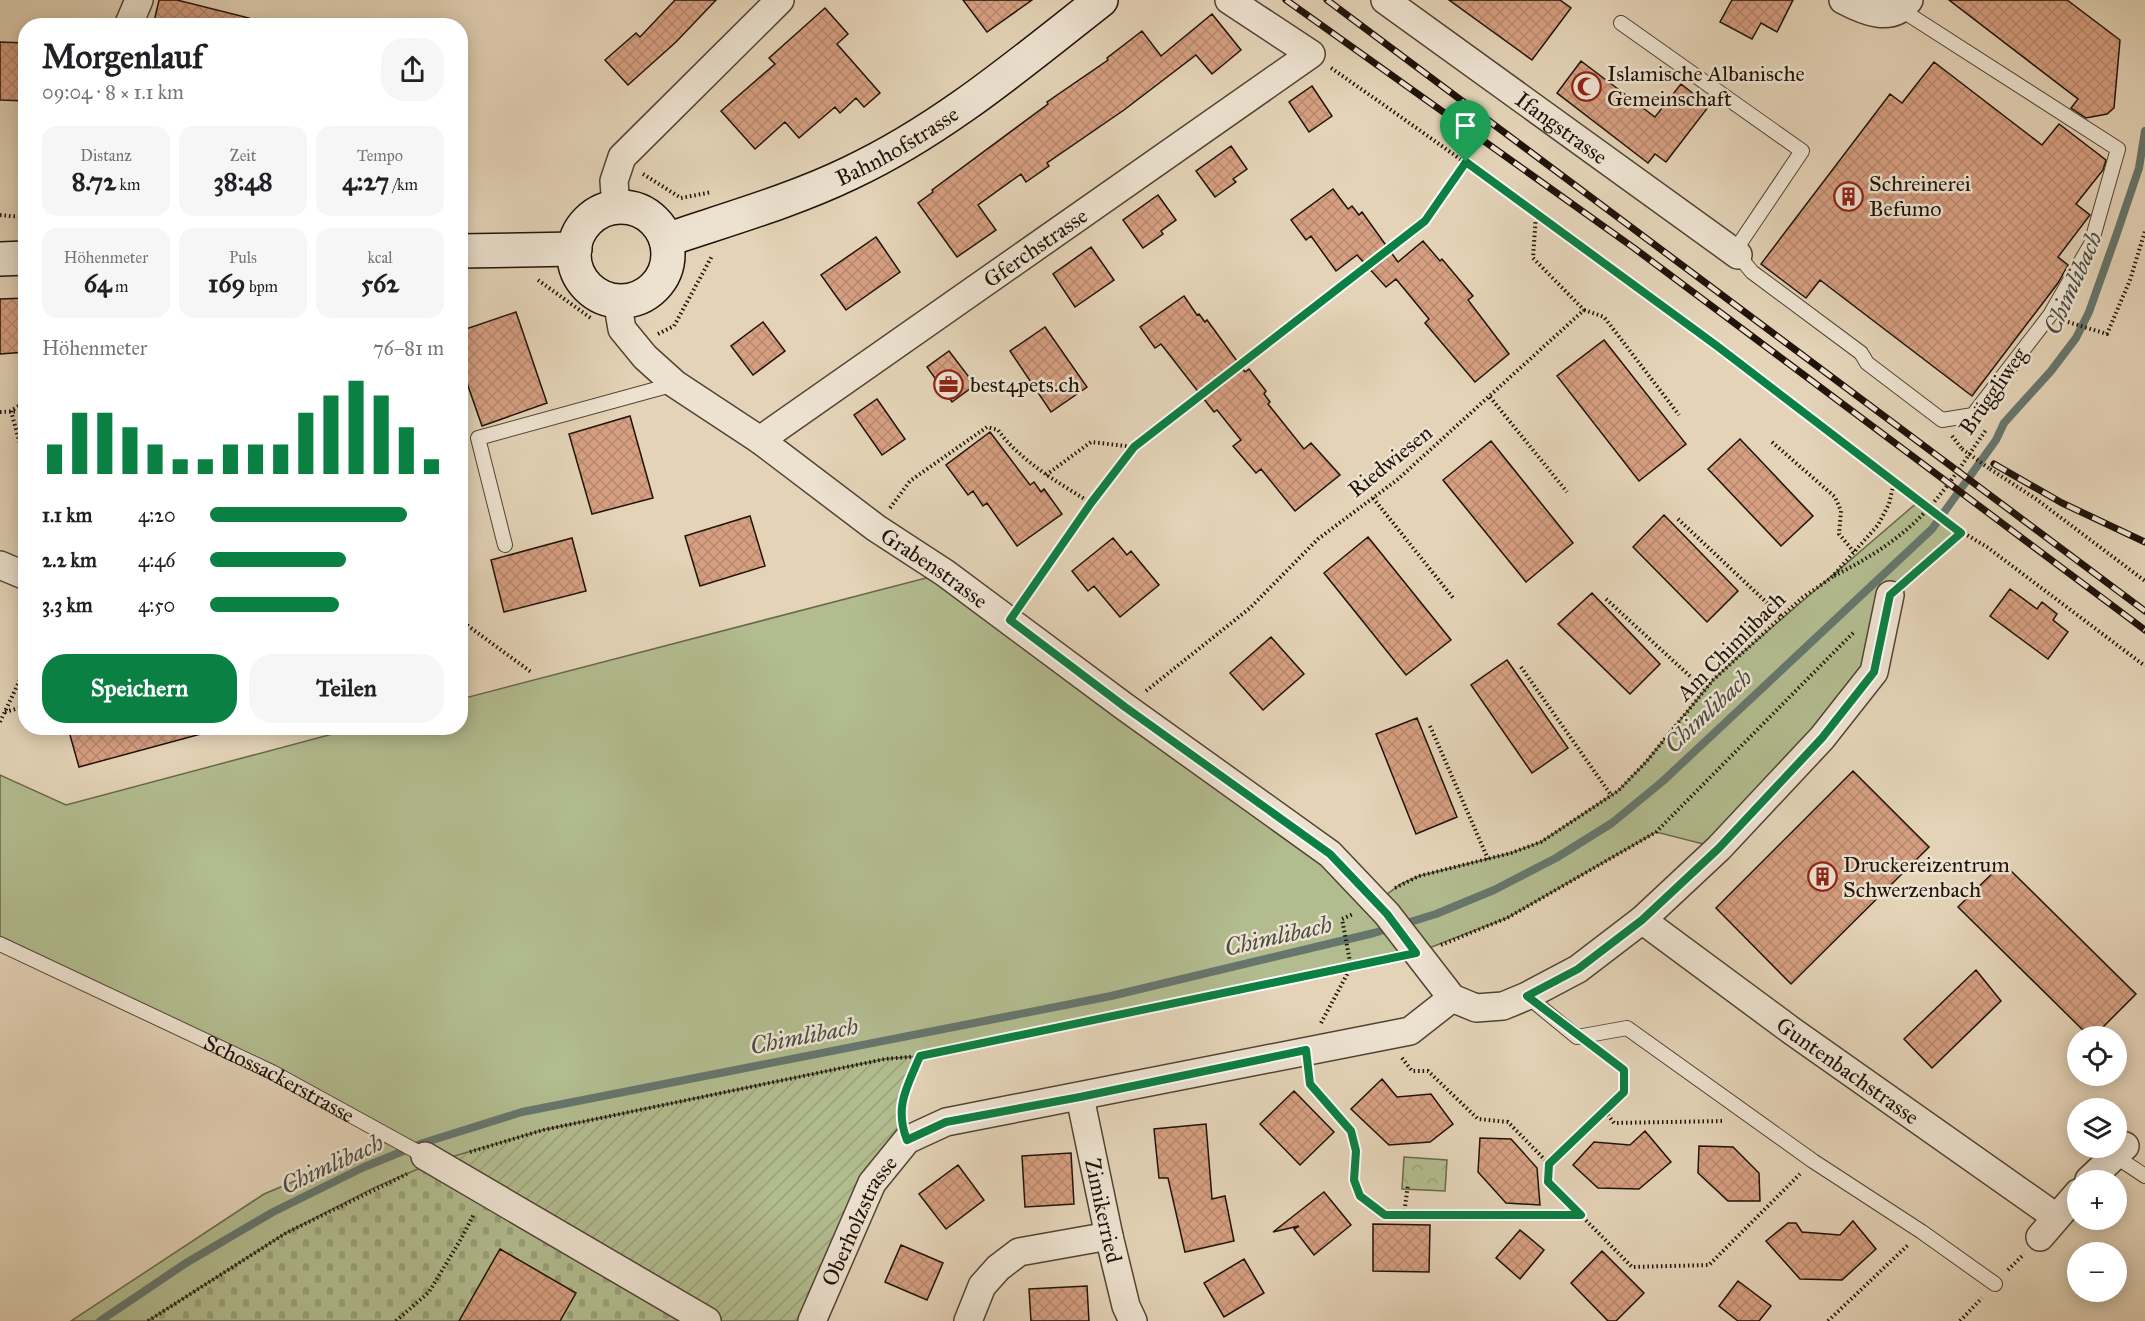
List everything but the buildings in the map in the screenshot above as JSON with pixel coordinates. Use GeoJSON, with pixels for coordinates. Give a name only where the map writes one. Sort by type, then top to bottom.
{"type":"FeatureCollection","features":[{"type":"Feature","properties":{"kind":"main road","name":"Bahnhofstrasse"},"geometry":{"type":"LineString","coordinates":[[666,240],[814,189],[870,162],[959,108],[1101,0]]}},
{"type":"Feature","properties":{"kind":"main road"},"geometry":{"type":"LineString","coordinates":[[616,207],[642,212],[652,219],[666,240],[667,266],[653,288],[643,296],[617,300],[603,297],[581,278],[576,264],[575,249],[578,237],[593,217],[616,207]]}},
{"type":"Feature","properties":{"kind":"main road"},"geometry":{"type":"LineString","coordinates":[[468,251],[575,249]]}},
{"type":"Feature","properties":{"kind":"main road"},"geometry":{"type":"LineString","coordinates":[[0,259],[18,258]]}},
{"type":"Feature","properties":{"kind":"street"},"geometry":{"type":"LineString","coordinates":[[131,18],[139,0]]}},
{"type":"Feature","properties":{"kind":"street"},"geometry":{"type":"LineString","coordinates":[[616,207],[614,181],[622,157],[780,0]]}},
{"type":"Feature","properties":{"kind":"street"},"geometry":{"type":"LineString","coordinates":[[1229,0],[1311,54]]}},
{"type":"Feature","properties":{"kind":"street","name":"Ifangstrasse"},"geometry":{"type":"LineString","coordinates":[[1385,0],[1736,254]]}},
{"type":"Feature","properties":{"kind":"street"},"geometry":{"type":"LineString","coordinates":[[1843,0],[1858,8],[1880,14],[1895,13],[1904,5]]}},
{"type":"Feature","properties":{"kind":"street","name":"Gferchstrasse"},"geometry":{"type":"LineString","coordinates":[[760,441],[1311,54]]}},
{"type":"Feature","properties":{"kind":"street","name":"Grabenstrasse"},"geometry":{"type":"LineString","coordinates":[[617,300],[622,328],[645,357],[675,384],[760,441],[876,528],[945,573],[1125,707],[1330,854],[1381,908],[1452,998]]}},
{"type":"Feature","properties":{"kind":"street"},"geometry":{"type":"LineString","coordinates":[[0,565],[18,573]]}},
{"type":"Feature","properties":{"kind":"street"},"geometry":{"type":"LineString","coordinates":[[1452,998],[1476,1008],[1503,1006],[1578,969],[1642,920],[1727,839],[1822,738],[1874,672],[1890,595]]}},
{"type":"Feature","properties":{"kind":"street","name":"Guntenbachstrasse"},"geometry":{"type":"LineString","coordinates":[[1642,920],[1792,1031],[2048,1227],[2067,1205]]}},
{"type":"Feature","properties":{"kind":"street","name":"Oberholzstrasse"},"geometry":{"type":"LineString","coordinates":[[812,1321],[872,1183],[907,1140],[946,1122],[1410,1031],[1452,998]]}},
{"type":"Feature","properties":{"kind":"street","name":"Zimikerried"},"geometry":{"type":"LineString","coordinates":[[1080,1097],[1109,1236],[1126,1306],[1133,1321]]}},
{"type":"Feature","properties":{"kind":"street"},"geometry":{"type":"LineString","coordinates":[[2100,1170],[2113,1158]]}},
{"type":"Feature","properties":{"kind":"street","name":"Schossackerstrasse"},"geometry":{"type":"LineString","coordinates":[[430,1159],[707,1321]]}},
{"type":"Feature","properties":{"kind":"street"},"geometry":{"type":"LineString","coordinates":[[968,1321],[982,1286],[1019,1252],[1109,1236]]}},
{"type":"Feature","properties":{"kind":"lane"},"geometry":{"type":"LineString","coordinates":[[1621,23],[1802,151],[1736,254],[1752,272],[1861,353],[1867,363],[1942,420],[1973,415],[2050,315],[2091,244],[2118,149],[1904,5]]}},
{"type":"Feature","properties":{"kind":"lane"},"geometry":{"type":"LineString","coordinates":[[505,545],[478,438],[675,384]]}},
{"type":"Feature","properties":{"kind":"lane","name":"Schossackerstrasse"},"geometry":{"type":"LineString","coordinates":[[0,944],[272,1072],[430,1159]]}},
{"type":"Feature","properties":{"kind":"lane"},"geometry":{"type":"LineString","coordinates":[[1527,996],[1577,1036],[1627,1028],[1813,1161],[1922,1232],[1995,1284]]}},
{"type":"Feature","properties":{"kind":"lane"},"geometry":{"type":"LineString","coordinates":[[2127,1158],[2145,1176]]}},
{"type":"Feature","properties":{"kind":"path"},"geometry":{"type":"LineString","coordinates":[[1311,54],[1466,162],[1717,346],[1961,533],[1987,547],[2145,666]]}},
{"type":"Feature","properties":{"kind":"path"},"geometry":{"type":"LineString","coordinates":[[622,157],[643,174],[681,198],[720,190]]}},
{"type":"Feature","properties":{"kind":"path"},"geometry":{"type":"LineString","coordinates":[[1010,620],[1091,503],[1134,447],[1425,221],[1466,162]]}},
{"type":"Feature","properties":{"kind":"path"},"geometry":{"type":"LineString","coordinates":[[1536,214],[1533,258],[1584,310],[1604,317],[1679,415]]}},
{"type":"Feature","properties":{"kind":"path"},"geometry":{"type":"LineString","coordinates":[[0,215],[18,217]]}},
{"type":"Feature","properties":{"kind":"path"},"geometry":{"type":"LineString","coordinates":[[2063,321],[2107,334],[2143,246],[2145,231]]}},
{"type":"Feature","properties":{"kind":"path","name":"Riedwiesen"},"geometry":{"type":"LineString","coordinates":[[1125,707],[1250,608],[1317,539],[1397,480],[1584,310]]}},
{"type":"Feature","properties":{"kind":"path"},"geometry":{"type":"LineString","coordinates":[[1490,397],[1567,492]]}},
{"type":"Feature","properties":{"kind":"path"},"geometry":{"type":"LineString","coordinates":[[11,411],[18,406]]}},
{"type":"Feature","properties":{"kind":"path"},"geometry":{"type":"LineString","coordinates":[[11,411],[18,437]]}},
{"type":"Feature","properties":{"kind":"path"},"geometry":{"type":"LineString","coordinates":[[0,412],[18,411]]}},
{"type":"Feature","properties":{"kind":"path","name":"Brüggliweg"},"geometry":{"type":"LineString","coordinates":[[1830,578],[1871,557],[1914,523],[1932,504],[1991,423]]}},
{"type":"Feature","properties":{"kind":"path"},"geometry":{"type":"LineString","coordinates":[[876,528],[910,481],[984,428],[999,430],[1009,445],[1046,475],[1091,503]]}},
{"type":"Feature","properties":{"kind":"path"},"geometry":{"type":"LineString","coordinates":[[1046,475],[1091,442],[1134,447]]}},
{"type":"Feature","properties":{"kind":"path"},"geometry":{"type":"LineString","coordinates":[[1772,442],[1834,497],[1840,511],[1839,534],[1854,552]]}},
{"type":"Feature","properties":{"kind":"path"},"geometry":{"type":"LineString","coordinates":[[1962,449],[2036,499],[2145,581]]}},
{"type":"Feature","properties":{"kind":"path","name":"Am Chimlibach"},"geometry":{"type":"LineString","coordinates":[[1381,908],[1401,884],[1419,876],[1488,859],[1541,842],[1611,795],[1646,762],[1705,690],[1782,617],[1830,578],[1854,552],[1878,525],[1889,504],[1894,482]]}},
{"type":"Feature","properties":{"kind":"path"},"geometry":{"type":"LineString","coordinates":[[1373,498],[1454,599]]}},
{"type":"Feature","properties":{"kind":"path"},"geometry":{"type":"LineString","coordinates":[[1678,519],[1782,617]]}},
{"type":"Feature","properties":{"kind":"path"},"geometry":{"type":"LineString","coordinates":[[1890,595],[1961,533]]}},
{"type":"Feature","properties":{"kind":"path"},"geometry":{"type":"LineString","coordinates":[[1606,599],[1705,690]]}},
{"type":"Feature","properties":{"kind":"path"},"geometry":{"type":"LineString","coordinates":[[468,626],[531,672]]}},
{"type":"Feature","properties":{"kind":"path"},"geometry":{"type":"LineString","coordinates":[[148,1321],[285,1233],[430,1159],[543,1130],[885,1059],[920,1056],[1416,953],[1507,918],[1656,832],[1857,629]]}},
{"type":"Feature","properties":{"kind":"path"},"geometry":{"type":"LineString","coordinates":[[1521,667],[1611,795]]}},
{"type":"Feature","properties":{"kind":"path"},"geometry":{"type":"LineString","coordinates":[[0,722],[18,684]]}},
{"type":"Feature","properties":{"kind":"path"},"geometry":{"type":"LineString","coordinates":[[5,712],[18,708]]}},
{"type":"Feature","properties":{"kind":"path"},"geometry":{"type":"LineString","coordinates":[[1430,726],[1488,859]]}},
{"type":"Feature","properties":{"kind":"path"},"geometry":{"type":"LineString","coordinates":[[1342,919],[1351,967],[1306,1050],[1310,1084],[1351,1131],[1356,1151],[1354,1180],[1360,1196],[1385,1215],[1581,1215]]}},
{"type":"Feature","properties":{"kind":"path"},"geometry":{"type":"LineString","coordinates":[[1386,1036],[1412,1071],[1428,1071],[1479,1119],[1508,1122],[1549,1164]]}},
{"type":"Feature","properties":{"kind":"path"},"geometry":{"type":"LineString","coordinates":[[1577,1036],[1624,1070],[1624,1092],[1549,1164],[1548,1182],[1632,1267],[1709,1265],[1813,1161]]}},
{"type":"Feature","properties":{"kind":"path"},"geometry":{"type":"LineString","coordinates":[[907,1140],[900,1123],[902,1101],[920,1056]]}},
{"type":"Feature","properties":{"kind":"path"},"geometry":{"type":"LineString","coordinates":[[1605,1111],[1614,1123],[1756,1120]]}},
{"type":"Feature","properties":{"kind":"path"},"geometry":{"type":"LineString","coordinates":[[1404,1215],[1408,1184]]}},
{"type":"Feature","properties":{"kind":"path"},"geometry":{"type":"LineString","coordinates":[[396,1321],[429,1292],[461,1239],[484,1191]]}},
{"type":"Feature","properties":{"kind":"path"},"geometry":{"type":"LineString","coordinates":[[1828,1321],[1922,1232]]}},
{"type":"Feature","properties":{"kind":"green space"},"geometry":{"type":"Polygon","coordinates":[[[1919,501],[1961,533],[1890,595],[1874,672],[1719,848],[1656,832],[1507,918],[1416,953],[920,1056],[885,1059],[543,1130],[376,1187],[286,1233],[148,1321],[71,1321],[264,1194],[395,1139],[0,944],[0,775],[66,805],[329,735],[468,735],[468,697],[945,573],[1376,902],[1401,884],[1419,876],[1511,853],[1541,842],[1618,791],[1646,762],[1713,680],[1919,501]]]}},
{"type":"Feature","properties":{"kind":"green space"},"geometry":{"type":"Polygon","coordinates":[[[920,1056],[902,1101],[900,1123],[808,1321],[707,1321],[434,1162],[543,1130],[885,1059],[920,1056]]]}},
{"type":"Feature","properties":{"kind":"green space"},"geometry":{"type":"Polygon","coordinates":[[[1404,1157],[1447,1160],[1445,1191],[1402,1189],[1404,1157]]]}},
{"type":"Feature","properties":{"kind":"green space"},"geometry":{"type":"Polygon","coordinates":[[[434,1162],[707,1321],[148,1321],[286,1233],[376,1187],[434,1162]]]}},
{"type":"Feature","properties":{"kind":"waterway","name":"Chimlibach"},"geometry":{"type":"LineString","coordinates":[[100,1321],[186,1263],[273,1212],[364,1167],[423,1143],[522,1112],[1111,996],[1374,933],[1436,914],[1494,890],[1556,858],[1612,823],[1663,781],[1932,529],[1996,440],[2004,423],[2051,371],[2076,338],[2089,312],[2139,168],[2145,131]]}},
{"type":"Feature","properties":{"kind":"railway"},"geometry":{"type":"LineString","coordinates":[[1286,0],[1634,248],[2145,630]]}},
{"type":"Feature","properties":{"kind":"railway"},"geometry":{"type":"LineString","coordinates":[[1327,0],[2145,611]]}},
{"type":"Feature","properties":{"kind":"railway"},"geometry":{"type":"LineString","coordinates":[[1994,464],[2062,503],[2145,542]]}},
{"type":"Feature","properties":{"kind":"place","name":"Islamische Albanische Gemeinschaft"},"geometry":{"type":"Point","coordinates":[1586,86]}},
{"type":"Feature","properties":{"kind":"place","name":"Schreinerei Befumo"},"geometry":{"type":"Point","coordinates":[1848,196]}},
{"type":"Feature","properties":{"kind":"place","name":"best4pets.ch"},"geometry":{"type":"Point","coordinates":[949,384]}},
{"type":"Feature","properties":{"kind":"place","name":"Druckereizentrum Schwerzenbach"},"geometry":{"type":"Point","coordinates":[1822,877]}},
{"type":"Feature","properties":{"kind":"route"},"geometry":{"type":"LineString","coordinates":[[1466,162],[1717,346],[1961,533],[1890,595],[1874,672],[1822,738],[1719,848],[1642,920],[1578,969],[1527,996],[1624,1070],[1624,1092],[1549,1164],[1548,1182],[1581,1215],[1385,1215],[1360,1196],[1354,1180],[1356,1151],[1351,1131],[1310,1084],[1306,1050],[946,1122],[907,1140],[900,1123],[902,1101],[920,1056],[1416,953],[1387,914],[1330,854],[1125,707],[1010,620],[1091,503],[1134,447],[1425,221],[1466,162]]}}]}
